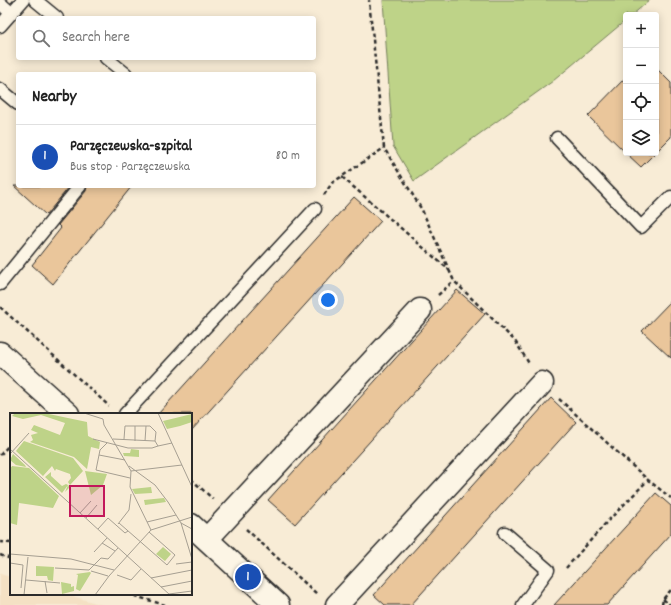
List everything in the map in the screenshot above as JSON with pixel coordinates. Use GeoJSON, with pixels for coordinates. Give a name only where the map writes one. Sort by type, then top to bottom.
{"type":"FeatureCollection","features":[{"type":"Feature","properties":{"kind":"street"},"geometry":{"type":"LineString","coordinates":[[278,605],[199,532],[230,514],[420,310]]}},
{"type":"Feature","properties":{"kind":"street"},"geometry":{"type":"LineString","coordinates":[[0,353],[67,413]]}},
{"type":"Feature","properties":{"kind":"street"},"geometry":{"type":"LineString","coordinates":[[330,602],[542,383]]}},
{"type":"Feature","properties":{"kind":"lane"},"geometry":{"type":"LineString","coordinates":[[0,26],[23,0]]}},
{"type":"Feature","properties":{"kind":"lane"},"geometry":{"type":"LineString","coordinates":[[35,0],[55,16]]}},
{"type":"Feature","properties":{"kind":"lane"},"geometry":{"type":"LineString","coordinates":[[0,3],[11,13]]}},
{"type":"Feature","properties":{"kind":"lane"},"geometry":{"type":"LineString","coordinates":[[108,60],[124,72]]}},
{"type":"Feature","properties":{"kind":"lane"},"geometry":{"type":"LineString","coordinates":[[0,89],[16,102]]}},
{"type":"Feature","properties":{"kind":"lane"},"geometry":{"type":"LineString","coordinates":[[557,138],[641,227],[671,197]]}},
{"type":"Feature","properties":{"kind":"lane"},"geometry":{"type":"LineString","coordinates":[[0,284],[78,188]]}},
{"type":"Feature","properties":{"kind":"lane"},"geometry":{"type":"LineString","coordinates":[[126,413],[315,208]]}},
{"type":"Feature","properties":{"kind":"lane"},"geometry":{"type":"LineString","coordinates":[[505,533],[548,570],[523,605]]}},
{"type":"Feature","properties":{"kind":"path"},"geometry":{"type":"LineString","coordinates":[[342,177],[449,270],[422,210],[384,148],[369,0]]}},
{"type":"Feature","properties":{"kind":"path"},"geometry":{"type":"LineString","coordinates":[[315,208],[332,183],[384,148]]}},
{"type":"Feature","properties":{"kind":"path"},"geometry":{"type":"LineString","coordinates":[[0,307],[112,409]]}},
{"type":"Feature","properties":{"kind":"path"},"geometry":{"type":"LineString","coordinates":[[0,455],[10,445]]}},
{"type":"Feature","properties":{"kind":"path"},"geometry":{"type":"LineString","coordinates":[[192,480],[330,602]]}},
{"type":"Feature","properties":{"kind":"path"},"geometry":{"type":"LineString","coordinates":[[565,570],[605,524],[648,480]]}},
{"type":"Feature","properties":{"kind":"path"},"geometry":{"type":"LineString","coordinates":[[0,542],[10,543]]}},
{"type":"Feature","properties":{"kind":"path"},"geometry":{"type":"LineString","coordinates":[[0,556],[10,559]]}},
{"type":"Feature","properties":{"kind":"path"},"geometry":{"type":"LineString","coordinates":[[662,605],[663,598],[671,590]]}},
{"type":"Feature","properties":{"kind":"path"},"geometry":{"type":"LineString","coordinates":[[131,595],[165,605]]}},
{"type":"Feature","properties":{"kind":"path"},"geometry":{"type":"LineString","coordinates":[[663,598],[670,605]]}},
{"type":"Feature","properties":{"kind":"shaded area"},"geometry":{"type":"Polygon","coordinates":[[[0,574],[10,577],[10,595],[69,595],[102,605],[0,605],[0,574]]]}},
{"type":"Feature","properties":{"kind":"green space"},"geometry":{"type":"Polygon","coordinates":[[[383,0],[650,0],[636,12],[623,12],[623,23],[553,81],[414,181],[393,146],[383,0]]]}},
{"type":"Feature","properties":{"kind":"building"},"geometry":{"type":"Polygon","coordinates":[[[659,71],[671,83],[671,137],[659,149],[659,71]]]}},
{"type":"Feature","properties":{"kind":"building"},"geometry":{"type":"Polygon","coordinates":[[[623,80],[623,150],[588,116],[623,80]]]}},
{"type":"Feature","properties":{"kind":"building"},"geometry":{"type":"Polygon","coordinates":[[[629,156],[652,156],[641,167],[629,156]]]}},
{"type":"Feature","properties":{"kind":"building"},"geometry":{"type":"Polygon","coordinates":[[[16,188],[68,188],[46,215],[16,188]]]}},
{"type":"Feature","properties":{"kind":"building"},"geometry":{"type":"Polygon","coordinates":[[[87,188],[130,188],[53,284],[32,265],[61,228],[58,225],[86,191],[87,188]]]}},
{"type":"Feature","properties":{"kind":"building"},"geometry":{"type":"Polygon","coordinates":[[[354,197],[381,221],[192,430],[192,413],[159,413],[354,197]]]}},
{"type":"Feature","properties":{"kind":"building"},"geometry":{"type":"Polygon","coordinates":[[[457,290],[485,314],[295,524],[268,500],[457,290]]]}},
{"type":"Feature","properties":{"kind":"building"},"geometry":{"type":"Polygon","coordinates":[[[671,301],[671,358],[642,331],[671,301]]]}},
{"type":"Feature","properties":{"kind":"building"},"geometry":{"type":"Polygon","coordinates":[[[551,398],[576,422],[411,605],[385,605],[374,595],[551,398]]]}},
{"type":"Feature","properties":{"kind":"building"},"geometry":{"type":"Polygon","coordinates":[[[656,493],[671,506],[671,534],[607,605],[554,605],[656,493]]]}},
{"type":"Feature","properties":{"kind":"place","name":"Parzęczewska-szpital"},"geometry":{"type":"Point","coordinates":[248,577]}}]}
